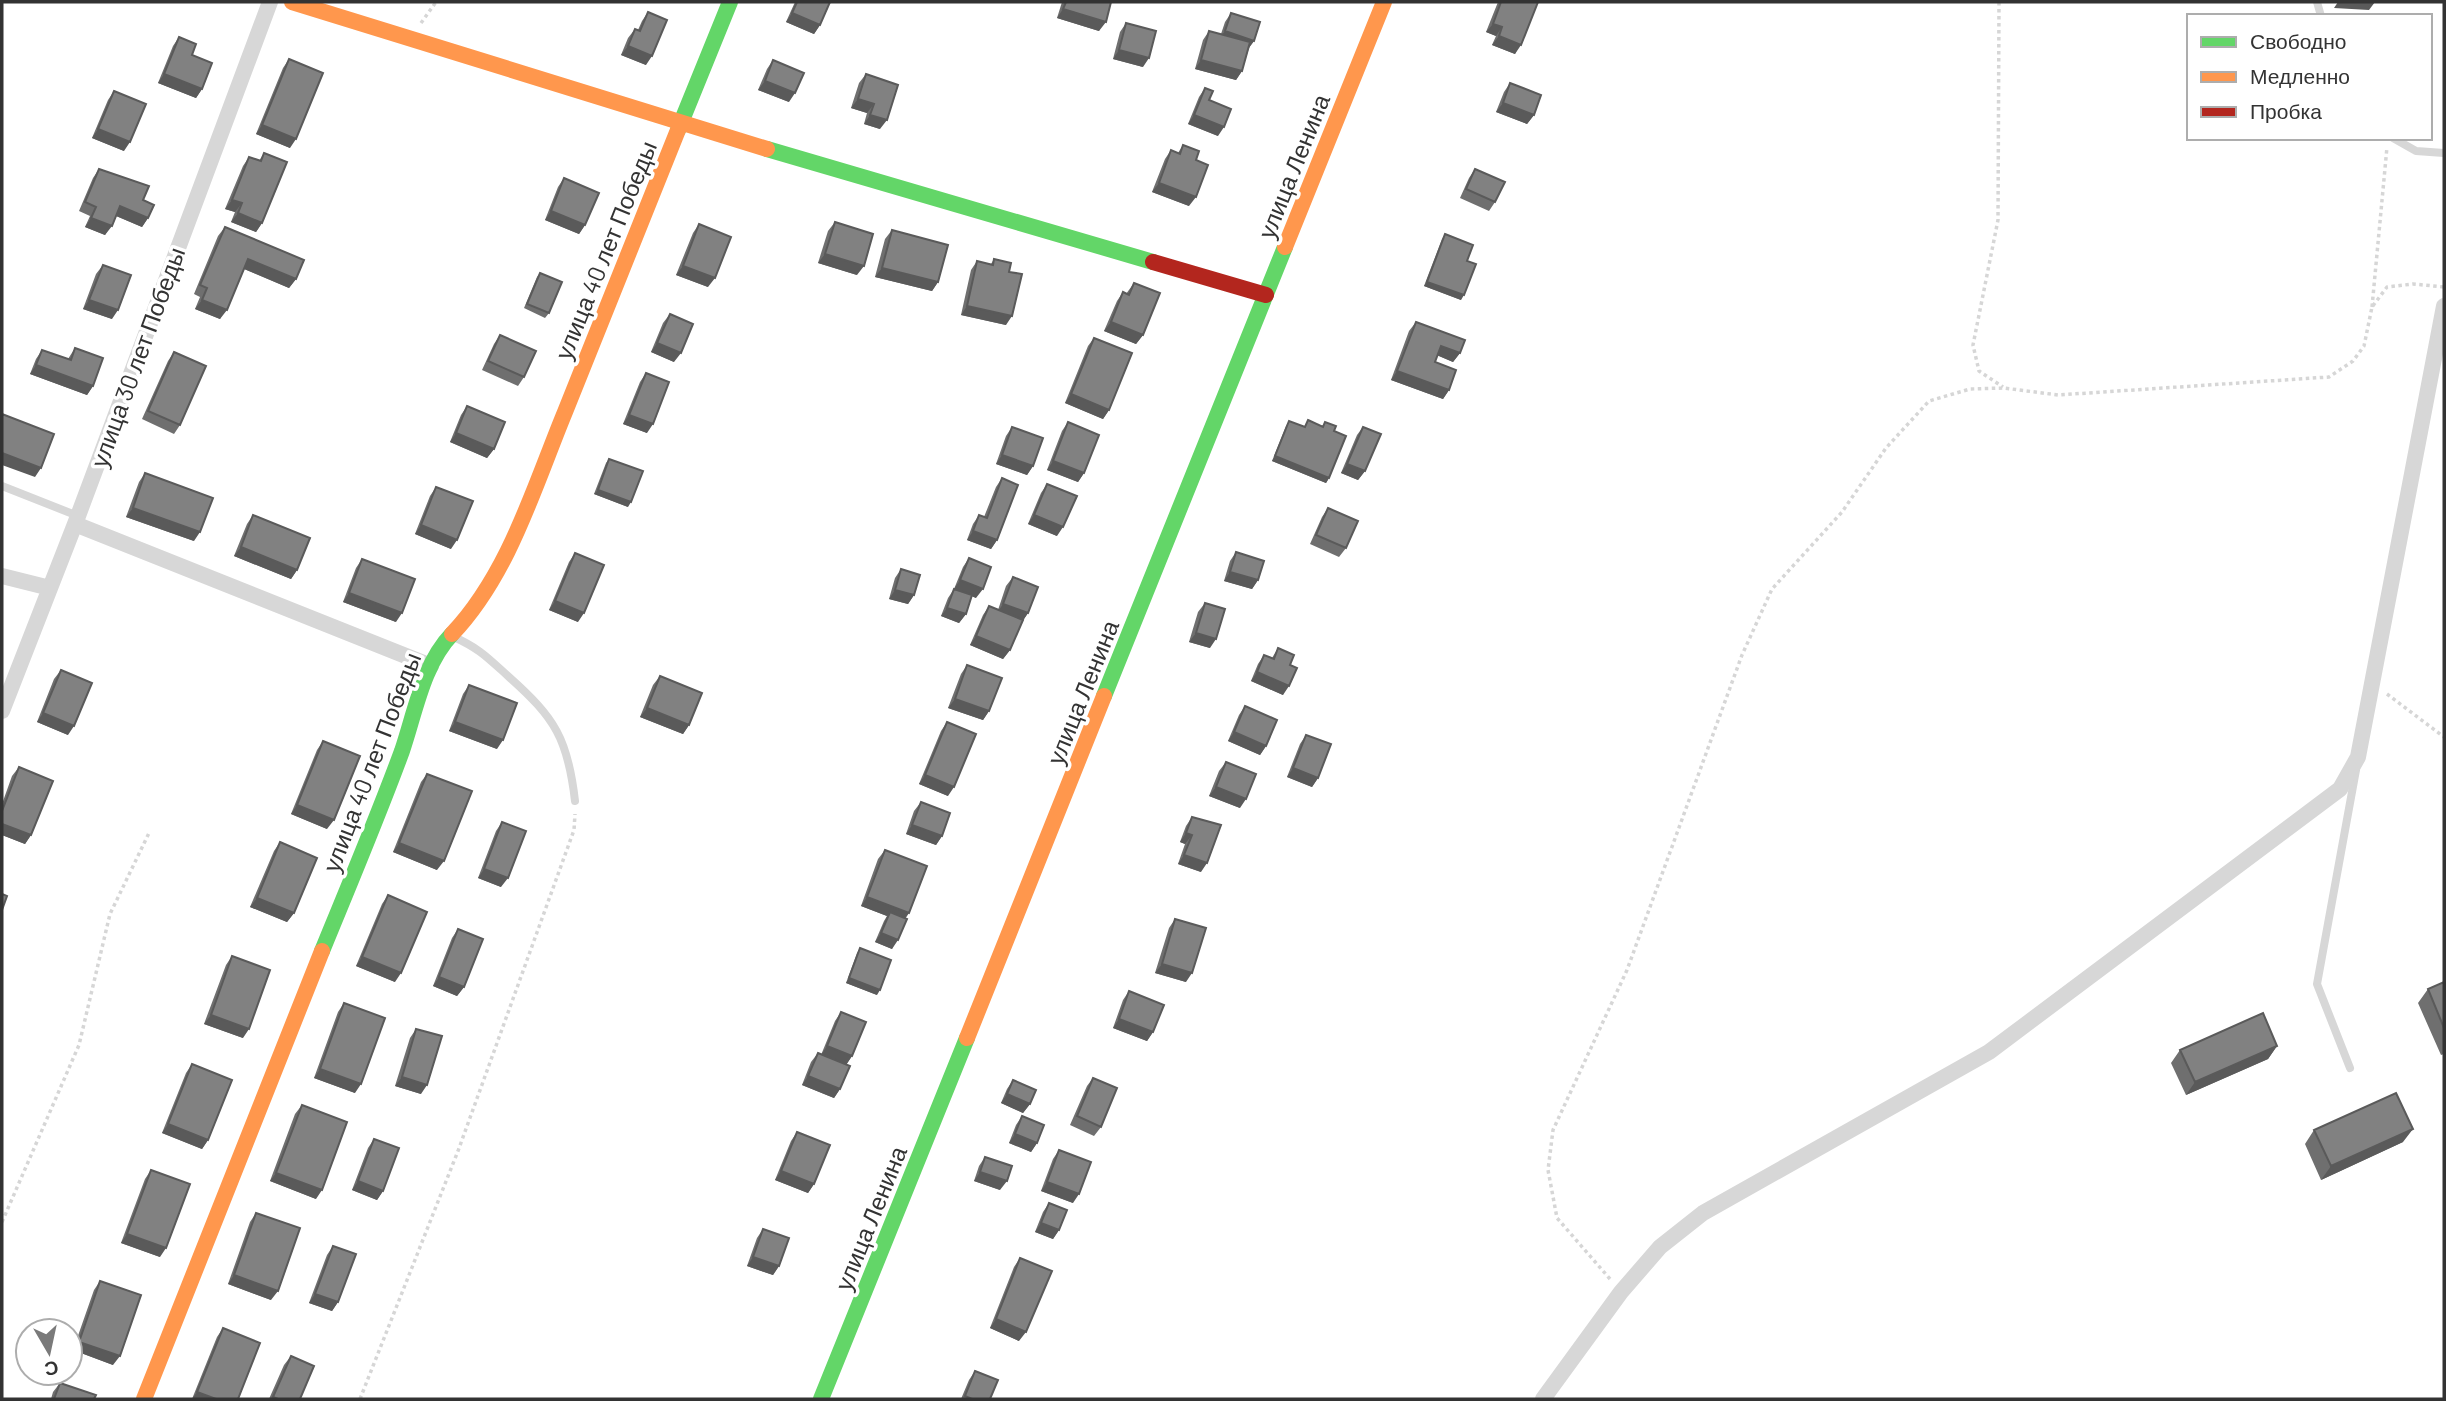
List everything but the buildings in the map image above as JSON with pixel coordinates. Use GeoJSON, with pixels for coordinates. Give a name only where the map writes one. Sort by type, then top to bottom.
{"type":"FeatureCollection","features":[{"type":"Feature","properties":{"kind":"street","name":"улица 30 лет Победы"},"geometry":{"type":"LineString","coordinates":[[2,711],[270,2]]}},
{"type":"Feature","properties":{"kind":"street"},"geometry":{"type":"LineString","coordinates":[[292,2],[680,124],[1266,295]]}},
{"type":"Feature","properties":{"kind":"street","name":"улица 40 лет Победы"},"geometry":{"type":"LineString","coordinates":[[144,1399],[401,753],[431,666],[492,582],[531,496],[730,2]]}},
{"type":"Feature","properties":{"kind":"street","name":"улица Ленина"},"geometry":{"type":"LineString","coordinates":[[821,1399],[1384,2]]}},
{"type":"Feature","properties":{"kind":"street"},"geometry":{"type":"LineString","coordinates":[[1543,1399],[1621,1292],[1660,1247],[1703,1213],[1989,1052],[2340,789],[2358,757],[2444,306]]}},
{"type":"Feature","properties":{"kind":"street"},"geometry":{"type":"LineString","coordinates":[[76,520],[431,666]]}},
{"type":"Feature","properties":{"kind":"street"},"geometry":{"type":"LineString","coordinates":[[2,576],[50,588]]}},
{"type":"Feature","properties":{"kind":"lane"},"geometry":{"type":"LineString","coordinates":[[2395,140],[2416,151],[2444,153]]}},
{"type":"Feature","properties":{"kind":"lane"},"geometry":{"type":"LineString","coordinates":[[2,486],[76,520]]}},
{"type":"Feature","properties":{"kind":"lane"},"geometry":{"type":"LineString","coordinates":[[451,635],[482,650],[533,698],[555,725],[571,765],[575,801]]}},
{"type":"Feature","properties":{"kind":"lane"},"geometry":{"type":"LineString","coordinates":[[2350,1068],[2316,984],[2358,757]]}},
{"type":"Feature","properties":{"kind":"path"},"geometry":{"type":"LineString","coordinates":[[1998,2],[1998,220],[1973,345],[1979,371],[2004,388]]}},
{"type":"Feature","properties":{"kind":"path"},"geometry":{"type":"LineString","coordinates":[[1621,1292],[1557,1217],[1548,1170],[1553,1130],[1627,971],[1742,655],[1772,589],[1842,512],[1886,448],[1929,401],[1970,389],[2004,388],[2058,395],[2329,377],[2353,361],[2364,346],[2372,307],[2391,140]]}},
{"type":"Feature","properties":{"kind":"path"},"geometry":{"type":"LineString","coordinates":[[2372,307],[2387,287],[2444,287]]}},
{"type":"Feature","properties":{"kind":"path"},"geometry":{"type":"LineString","coordinates":[[2372,684],[2444,737]]}},
{"type":"Feature","properties":{"kind":"path"},"geometry":{"type":"LineString","coordinates":[[360,1399],[458,1152],[574,830],[575,801]]}},
{"type":"Feature","properties":{"kind":"path"},"geometry":{"type":"LineString","coordinates":[[2,1222],[79,1045],[110,914],[149,833]]}},
{"type":"Feature","properties":{"kind":"traffic: fast"},"geometry":{"type":"LineString","coordinates":[[678,130],[730,2]]}},
{"type":"Feature","properties":{"kind":"traffic: fast"},"geometry":{"type":"LineString","coordinates":[[767,149],[1153,262]]}},
{"type":"Feature","properties":{"kind":"traffic: fast"},"geometry":{"type":"LineString","coordinates":[[1104,696],[1285,247]]}},
{"type":"Feature","properties":{"kind":"traffic: fast"},"geometry":{"type":"LineString","coordinates":[[322,951],[402,751],[427,674],[442,646],[452,634]]}},
{"type":"Feature","properties":{"kind":"traffic: fast"},"geometry":{"type":"LineString","coordinates":[[821,1399],[967,1038]]}},
{"type":"Feature","properties":{"kind":"traffic: slow"},"geometry":{"type":"LineString","coordinates":[[292,2],[767,149]]}},
{"type":"Feature","properties":{"kind":"traffic: slow"},"geometry":{"type":"LineString","coordinates":[[1285,247],[1384,2]]}},
{"type":"Feature","properties":{"kind":"traffic: slow"},"geometry":{"type":"LineString","coordinates":[[452,634],[489,585],[518,529],[678,130]]}},
{"type":"Feature","properties":{"kind":"traffic: slow"},"geometry":{"type":"LineString","coordinates":[[967,1038],[1104,696]]}},
{"type":"Feature","properties":{"kind":"traffic: slow"},"geometry":{"type":"LineString","coordinates":[[144,1399],[322,951]]}},
{"type":"Feature","properties":{"kind":"traffic: jam"},"geometry":{"type":"LineString","coordinates":[[1153,262],[1266,295]]}}]}
